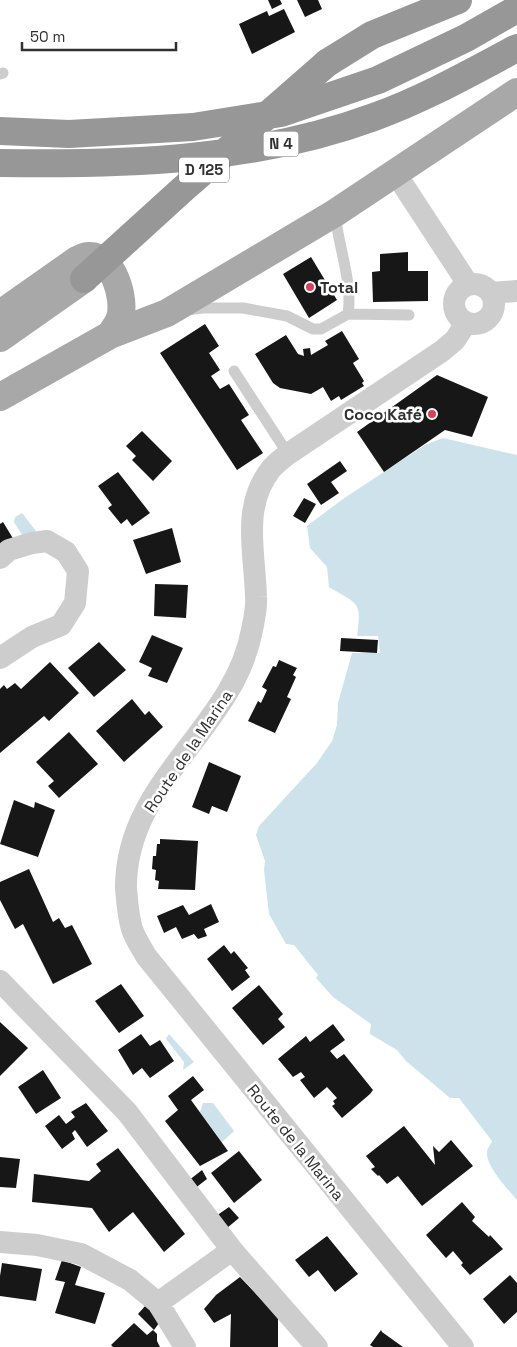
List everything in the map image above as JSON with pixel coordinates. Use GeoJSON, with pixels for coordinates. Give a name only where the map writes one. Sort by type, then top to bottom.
{"type":"FeatureCollection","features":[{"type":"Feature","properties":{"kind":"highway","name":"D 125"},"geometry":{"type":"LineString","coordinates":[[84,279],[327,63],[372,35],[458,0]]}},
{"type":"Feature","properties":{"kind":"highway","name":"N 4"},"geometry":{"type":"LineString","coordinates":[[0,131],[70,134],[193,127],[281,113],[378,80],[466,38],[517,9]]}},
{"type":"Feature","properties":{"kind":"highway","name":"N 4"},"geometry":{"type":"LineString","coordinates":[[0,163],[80,164],[185,158],[270,146],[329,132],[374,117],[414,101],[517,48]]}},
{"type":"Feature","properties":{"kind":"main road"},"geometry":{"type":"LineString","coordinates":[[0,398],[110,336],[168,312],[335,213],[517,92]]}},
{"type":"Feature","properties":{"kind":"main road"},"geometry":{"type":"LineString","coordinates":[[0,314],[76,260],[87,256],[95,257],[106,264],[113,275],[121,300],[120,318],[110,336]]}},
{"type":"Feature","properties":{"kind":"main road","name":"D 125"},"geometry":{"type":"LineString","coordinates":[[0,338],[84,279]]}},
{"type":"Feature","properties":{"kind":"street"},"geometry":{"type":"LineString","coordinates":[[396,174],[468,284]]}},
{"type":"Feature","properties":{"kind":"street"},"geometry":{"type":"LineString","coordinates":[[468,284],[481,285],[491,293],[494,304],[491,315],[483,322],[472,325],[466,323],[457,315],[453,303],[458,292],[468,284]]}},
{"type":"Feature","properties":{"kind":"street"},"geometry":{"type":"LineString","coordinates":[[491,293],[517,291]]}},
{"type":"Feature","properties":{"kind":"street","name":"Route de la Marina"},"geometry":{"type":"LineString","coordinates":[[463,1347],[146,956],[132,928],[126,898],[126,867],[136,831],[154,796],[178,760],[212,717],[237,677],[252,633],[257,598],[251,533],[253,505],[262,484],[272,468],[288,454],[442,351],[456,340],[466,323]]}},
{"type":"Feature","properties":{"kind":"street"},"geometry":{"type":"LineString","coordinates":[[0,558],[9,550],[32,543],[47,541],[66,552],[78,571],[75,603],[61,625],[32,638],[0,658]]}},
{"type":"Feature","properties":{"kind":"street"},"geometry":{"type":"LineString","coordinates":[[0,981],[127,1112],[232,1250],[317,1347]]}},
{"type":"Feature","properties":{"kind":"street"},"geometry":{"type":"LineString","coordinates":[[0,1242],[37,1245],[81,1254],[130,1280],[158,1303],[185,1347]]}},
{"type":"Feature","properties":{"kind":"street"},"geometry":{"type":"LineString","coordinates":[[158,1303],[232,1250]]}},
{"type":"Feature","properties":{"kind":"lane"},"geometry":{"type":"LineString","coordinates":[[335,213],[350,300],[348,314]]}},
{"type":"Feature","properties":{"kind":"lane"},"geometry":{"type":"LineString","coordinates":[[168,312],[203,308],[243,308],[287,316],[313,329],[322,329],[348,314],[409,315]]}},
{"type":"Feature","properties":{"kind":"lane"},"geometry":{"type":"LineString","coordinates":[[234,372],[288,454]]}},
{"type":"Feature","properties":{"kind":"water"},"geometry":{"type":"Polygon","coordinates":[[[443,438],[517,455],[517,1200],[498,1178],[490,1164],[487,1152],[492,1141],[459,1098],[450,1098],[406,1061],[397,1050],[370,1034],[371,1024],[333,997],[316,978],[318,975],[294,945],[286,944],[269,914],[264,870],[265,861],[256,835],[259,826],[317,763],[332,741],[337,725],[338,703],[352,653],[380,653],[378,636],[357,636],[358,609],[352,601],[329,587],[327,567],[310,548],[307,526],[343,499],[425,445],[443,438]]]}},
{"type":"Feature","properties":{"kind":"water"},"geometry":{"type":"Polygon","coordinates":[[[22,513],[36,531],[24,538],[14,522],[15,517],[22,513]]]}},
{"type":"Feature","properties":{"kind":"water"},"geometry":{"type":"Polygon","coordinates":[[[169,1034],[194,1062],[183,1070],[184,1062],[166,1039],[169,1034]]]}},
{"type":"Feature","properties":{"kind":"water"},"geometry":{"type":"Polygon","coordinates":[[[203,1103],[213,1103],[234,1131],[222,1142],[200,1112],[203,1103]]]}},
{"type":"Feature","properties":{"kind":"building"},"geometry":{"type":"Polygon","coordinates":[[[268,0],[280,0],[282,4],[272,9],[268,0]]]}},
{"type":"Feature","properties":{"kind":"building"},"geometry":{"type":"Polygon","coordinates":[[[297,0],[318,0],[322,9],[305,17],[297,0]]]}},
{"type":"Feature","properties":{"kind":"building"},"geometry":{"type":"Polygon","coordinates":[[[284,9],[295,32],[252,54],[239,24],[267,11],[269,16],[284,9]]]}},
{"type":"Feature","properties":{"kind":"building"},"geometry":{"type":"Polygon","coordinates":[[[408,252],[408,271],[428,271],[428,301],[373,302],[372,272],[380,271],[380,254],[408,252]]]}},
{"type":"Feature","properties":{"kind":"building","name":"Total"},"geometry":{"type":"Polygon","coordinates":[[[311,257],[337,300],[309,318],[283,274],[311,257]]]}},
{"type":"Feature","properties":{"kind":"building"},"geometry":{"type":"Polygon","coordinates":[[[205,324],[219,346],[209,353],[220,370],[211,376],[220,389],[229,384],[249,415],[241,420],[263,453],[237,470],[160,353],[205,324]]]}},
{"type":"Feature","properties":{"kind":"building"},"geometry":{"type":"Polygon","coordinates":[[[342,331],[359,359],[353,363],[364,381],[362,383],[364,386],[341,400],[339,396],[331,401],[323,387],[311,394],[280,388],[273,383],[255,354],[286,335],[298,354],[304,356],[303,349],[310,348],[311,355],[328,345],[325,341],[342,331]]]}},
{"type":"Feature","properties":{"kind":"building","name":"Coco Kafé"},"geometry":{"type":"Polygon","coordinates":[[[437,375],[488,397],[472,437],[445,430],[384,472],[357,432],[437,375]]]}},
{"type":"Feature","properties":{"kind":"building"},"geometry":{"type":"Polygon","coordinates":[[[142,431],[172,461],[153,481],[132,460],[136,456],[126,446],[142,431]]]}},
{"type":"Feature","properties":{"kind":"building"},"geometry":{"type":"Polygon","coordinates":[[[340,461],[347,471],[331,482],[339,493],[321,505],[307,484],[340,461]]]}},
{"type":"Feature","properties":{"kind":"building"},"geometry":{"type":"Polygon","coordinates":[[[118,472],[150,513],[132,526],[127,519],[121,524],[108,508],[112,505],[98,486],[118,472]]]}},
{"type":"Feature","properties":{"kind":"building"},"geometry":{"type":"Polygon","coordinates":[[[304,498],[316,504],[305,523],[293,516],[304,498]]]}},
{"type":"Feature","properties":{"kind":"building"},"geometry":{"type":"Polygon","coordinates":[[[3,522],[17,545],[0,552],[0,524],[3,522]]]}},
{"type":"Feature","properties":{"kind":"building"},"geometry":{"type":"Polygon","coordinates":[[[172,528],[181,562],[146,574],[133,540],[172,528]]]}},
{"type":"Feature","properties":{"kind":"building"},"geometry":{"type":"Polygon","coordinates":[[[155,584],[188,585],[186,618],[154,616],[155,584]]]}},
{"type":"Feature","properties":{"kind":"building"},"geometry":{"type":"Polygon","coordinates":[[[152,635],[183,648],[167,683],[148,676],[152,668],[139,662],[152,635]]]}},
{"type":"Feature","properties":{"kind":"building"},"geometry":{"type":"Polygon","coordinates":[[[341,638],[378,640],[377,653],[340,651],[341,638]]]}},
{"type":"Feature","properties":{"kind":"building"},"geometry":{"type":"Polygon","coordinates":[[[99,642],[126,670],[94,697],[68,668],[99,642]]]}},
{"type":"Feature","properties":{"kind":"building"},"geometry":{"type":"Polygon","coordinates":[[[279,660],[297,668],[293,675],[296,677],[287,697],[291,699],[275,733],[248,721],[258,701],[261,703],[267,690],[262,687],[273,666],[276,667],[279,660]]]}},
{"type":"Feature","properties":{"kind":"building"},"geometry":{"type":"Polygon","coordinates":[[[50,662],[79,693],[49,721],[44,716],[0,753],[0,689],[4,685],[7,689],[15,683],[21,689],[50,662]]]}},
{"type":"Feature","properties":{"kind":"building"},"geometry":{"type":"Polygon","coordinates":[[[132,699],[145,715],[149,711],[163,727],[124,762],[96,731],[132,699]]]}},
{"type":"Feature","properties":{"kind":"building"},"geometry":{"type":"Polygon","coordinates":[[[69,732],[98,764],[59,798],[48,786],[54,781],[36,762],[69,732]]]}},
{"type":"Feature","properties":{"kind":"building"},"geometry":{"type":"Polygon","coordinates":[[[209,762],[241,776],[227,812],[212,806],[209,814],[192,807],[209,762]]]}},
{"type":"Feature","properties":{"kind":"building"},"geometry":{"type":"Polygon","coordinates":[[[14,800],[34,808],[35,802],[55,810],[38,857],[0,844],[14,800]]]}},
{"type":"Feature","properties":{"kind":"building"},"geometry":{"type":"Polygon","coordinates":[[[160,839],[198,841],[195,890],[158,889],[159,881],[155,880],[156,870],[152,869],[153,856],[156,856],[157,844],[160,844],[160,839]]]}},
{"type":"Feature","properties":{"kind":"building"},"geometry":{"type":"Polygon","coordinates":[[[29,869],[53,922],[59,918],[65,928],[72,925],[92,964],[53,984],[23,924],[15,929],[0,900],[0,882],[29,869]]]}},
{"type":"Feature","properties":{"kind":"building"},"geometry":{"type":"Polygon","coordinates":[[[211,904],[219,922],[204,929],[207,936],[198,939],[194,934],[182,939],[176,927],[164,933],[157,916],[183,905],[189,915],[211,904]]]}},
{"type":"Feature","properties":{"kind":"building"},"geometry":{"type":"Polygon","coordinates":[[[224,945],[231,954],[234,951],[248,968],[245,970],[250,977],[232,991],[207,959],[224,945]]]}},
{"type":"Feature","properties":{"kind":"building"},"geometry":{"type":"Polygon","coordinates":[[[121,984],[144,1016],[119,1033],[95,1001],[121,984]]]}},
{"type":"Feature","properties":{"kind":"building"},"geometry":{"type":"Polygon","coordinates":[[[259,985],[283,1014],[278,1019],[285,1027],[263,1045],[232,1008],[259,985]]]}},
{"type":"Feature","properties":{"kind":"building"},"geometry":{"type":"Polygon","coordinates":[[[0,1022],[28,1048],[0,1076],[0,1022]]]}},
{"type":"Feature","properties":{"kind":"building"},"geometry":{"type":"Polygon","coordinates":[[[333,1024],[345,1040],[330,1051],[337,1059],[344,1054],[373,1090],[342,1118],[332,1106],[335,1104],[333,1101],[337,1098],[327,1087],[314,1098],[300,1080],[305,1077],[301,1072],[293,1077],[278,1059],[306,1036],[310,1042],[333,1024]]]}},
{"type":"Feature","properties":{"kind":"building"},"geometry":{"type":"Polygon","coordinates":[[[141,1034],[150,1046],[160,1040],[174,1061],[150,1078],[142,1068],[133,1075],[118,1050],[141,1034]]]}},
{"type":"Feature","properties":{"kind":"building"},"geometry":{"type":"Polygon","coordinates":[[[43,1070],[61,1098],[36,1114],[18,1087],[43,1070]]]}},
{"type":"Feature","properties":{"kind":"building"},"geometry":{"type":"Polygon","coordinates":[[[193,1076],[204,1090],[191,1100],[228,1151],[200,1166],[165,1121],[178,1110],[168,1096],[193,1076]]]}},
{"type":"Feature","properties":{"kind":"building"},"geometry":{"type":"Polygon","coordinates":[[[86,1103],[108,1131],[87,1147],[75,1130],[72,1133],[75,1139],[62,1149],[45,1126],[59,1115],[66,1124],[75,1117],[71,1112],[86,1103]]]}},
{"type":"Feature","properties":{"kind":"building"},"geometry":{"type":"Polygon","coordinates":[[[404,1126],[435,1165],[433,1146],[439,1152],[451,1140],[473,1166],[422,1206],[398,1176],[387,1184],[378,1176],[371,1169],[375,1167],[366,1156],[404,1126]]]}},
{"type":"Feature","properties":{"kind":"building"},"geometry":{"type":"Polygon","coordinates":[[[118,1148],[185,1234],[164,1252],[133,1212],[109,1232],[92,1208],[32,1202],[34,1174],[89,1181],[101,1171],[96,1164],[118,1148]]]}},
{"type":"Feature","properties":{"kind":"building"},"geometry":{"type":"Polygon","coordinates":[[[239,1151],[262,1180],[234,1203],[211,1173],[239,1151]]]}},
{"type":"Feature","properties":{"kind":"building"},"geometry":{"type":"Polygon","coordinates":[[[0,1157],[20,1159],[16,1188],[0,1187],[0,1157]]]}},
{"type":"Feature","properties":{"kind":"building"},"geometry":{"type":"Polygon","coordinates":[[[202,1170],[207,1179],[194,1189],[188,1181],[202,1170]]]}},
{"type":"Feature","properties":{"kind":"building"},"geometry":{"type":"Polygon","coordinates":[[[462,1202],[475,1217],[472,1221],[489,1237],[490,1235],[503,1249],[470,1275],[461,1265],[463,1263],[453,1251],[446,1258],[426,1235],[462,1202]]]}},
{"type":"Feature","properties":{"kind":"building"},"geometry":{"type":"Polygon","coordinates":[[[229,1207],[239,1218],[227,1228],[216,1216],[229,1207]]]}},
{"type":"Feature","properties":{"kind":"building"},"geometry":{"type":"Polygon","coordinates":[[[327,1236],[358,1274],[335,1292],[318,1270],[309,1277],[295,1260],[327,1236]]]}},
{"type":"Feature","properties":{"kind":"building"},"geometry":{"type":"Polygon","coordinates":[[[62,1260],[81,1267],[75,1285],[105,1293],[95,1324],[55,1313],[65,1282],[55,1280],[62,1260]]]}},
{"type":"Feature","properties":{"kind":"building"},"geometry":{"type":"Polygon","coordinates":[[[2,1263],[42,1269],[36,1301],[0,1296],[2,1263]]]}},
{"type":"Feature","properties":{"kind":"building"},"geometry":{"type":"Polygon","coordinates":[[[510,1275],[517,1283],[517,1312],[504,1324],[483,1299],[510,1275]]]}},
{"type":"Feature","properties":{"kind":"building"},"geometry":{"type":"Polygon","coordinates":[[[240,1277],[278,1317],[278,1347],[230,1347],[231,1314],[214,1323],[204,1309],[216,1295],[240,1277]]]}},
{"type":"Feature","properties":{"kind":"building"},"geometry":{"type":"Polygon","coordinates":[[[146,1305],[159,1323],[154,1330],[138,1314],[146,1305]]]}},
{"type":"Feature","properties":{"kind":"building"},"geometry":{"type":"Polygon","coordinates":[[[134,1323],[147,1335],[153,1330],[157,1334],[157,1341],[160,1347],[113,1347],[111,1345],[134,1323]]]}},
{"type":"Feature","properties":{"kind":"building"},"geometry":{"type":"Polygon","coordinates":[[[381,1330],[403,1347],[373,1347],[370,1345],[381,1330]]]}},
{"type":"Feature","properties":{"kind":"place","name":"Total"},"geometry":{"type":"Point","coordinates":[310,287]}},
{"type":"Feature","properties":{"kind":"place","name":"Coco Kafé"},"geometry":{"type":"Point","coordinates":[432,414]}}]}
